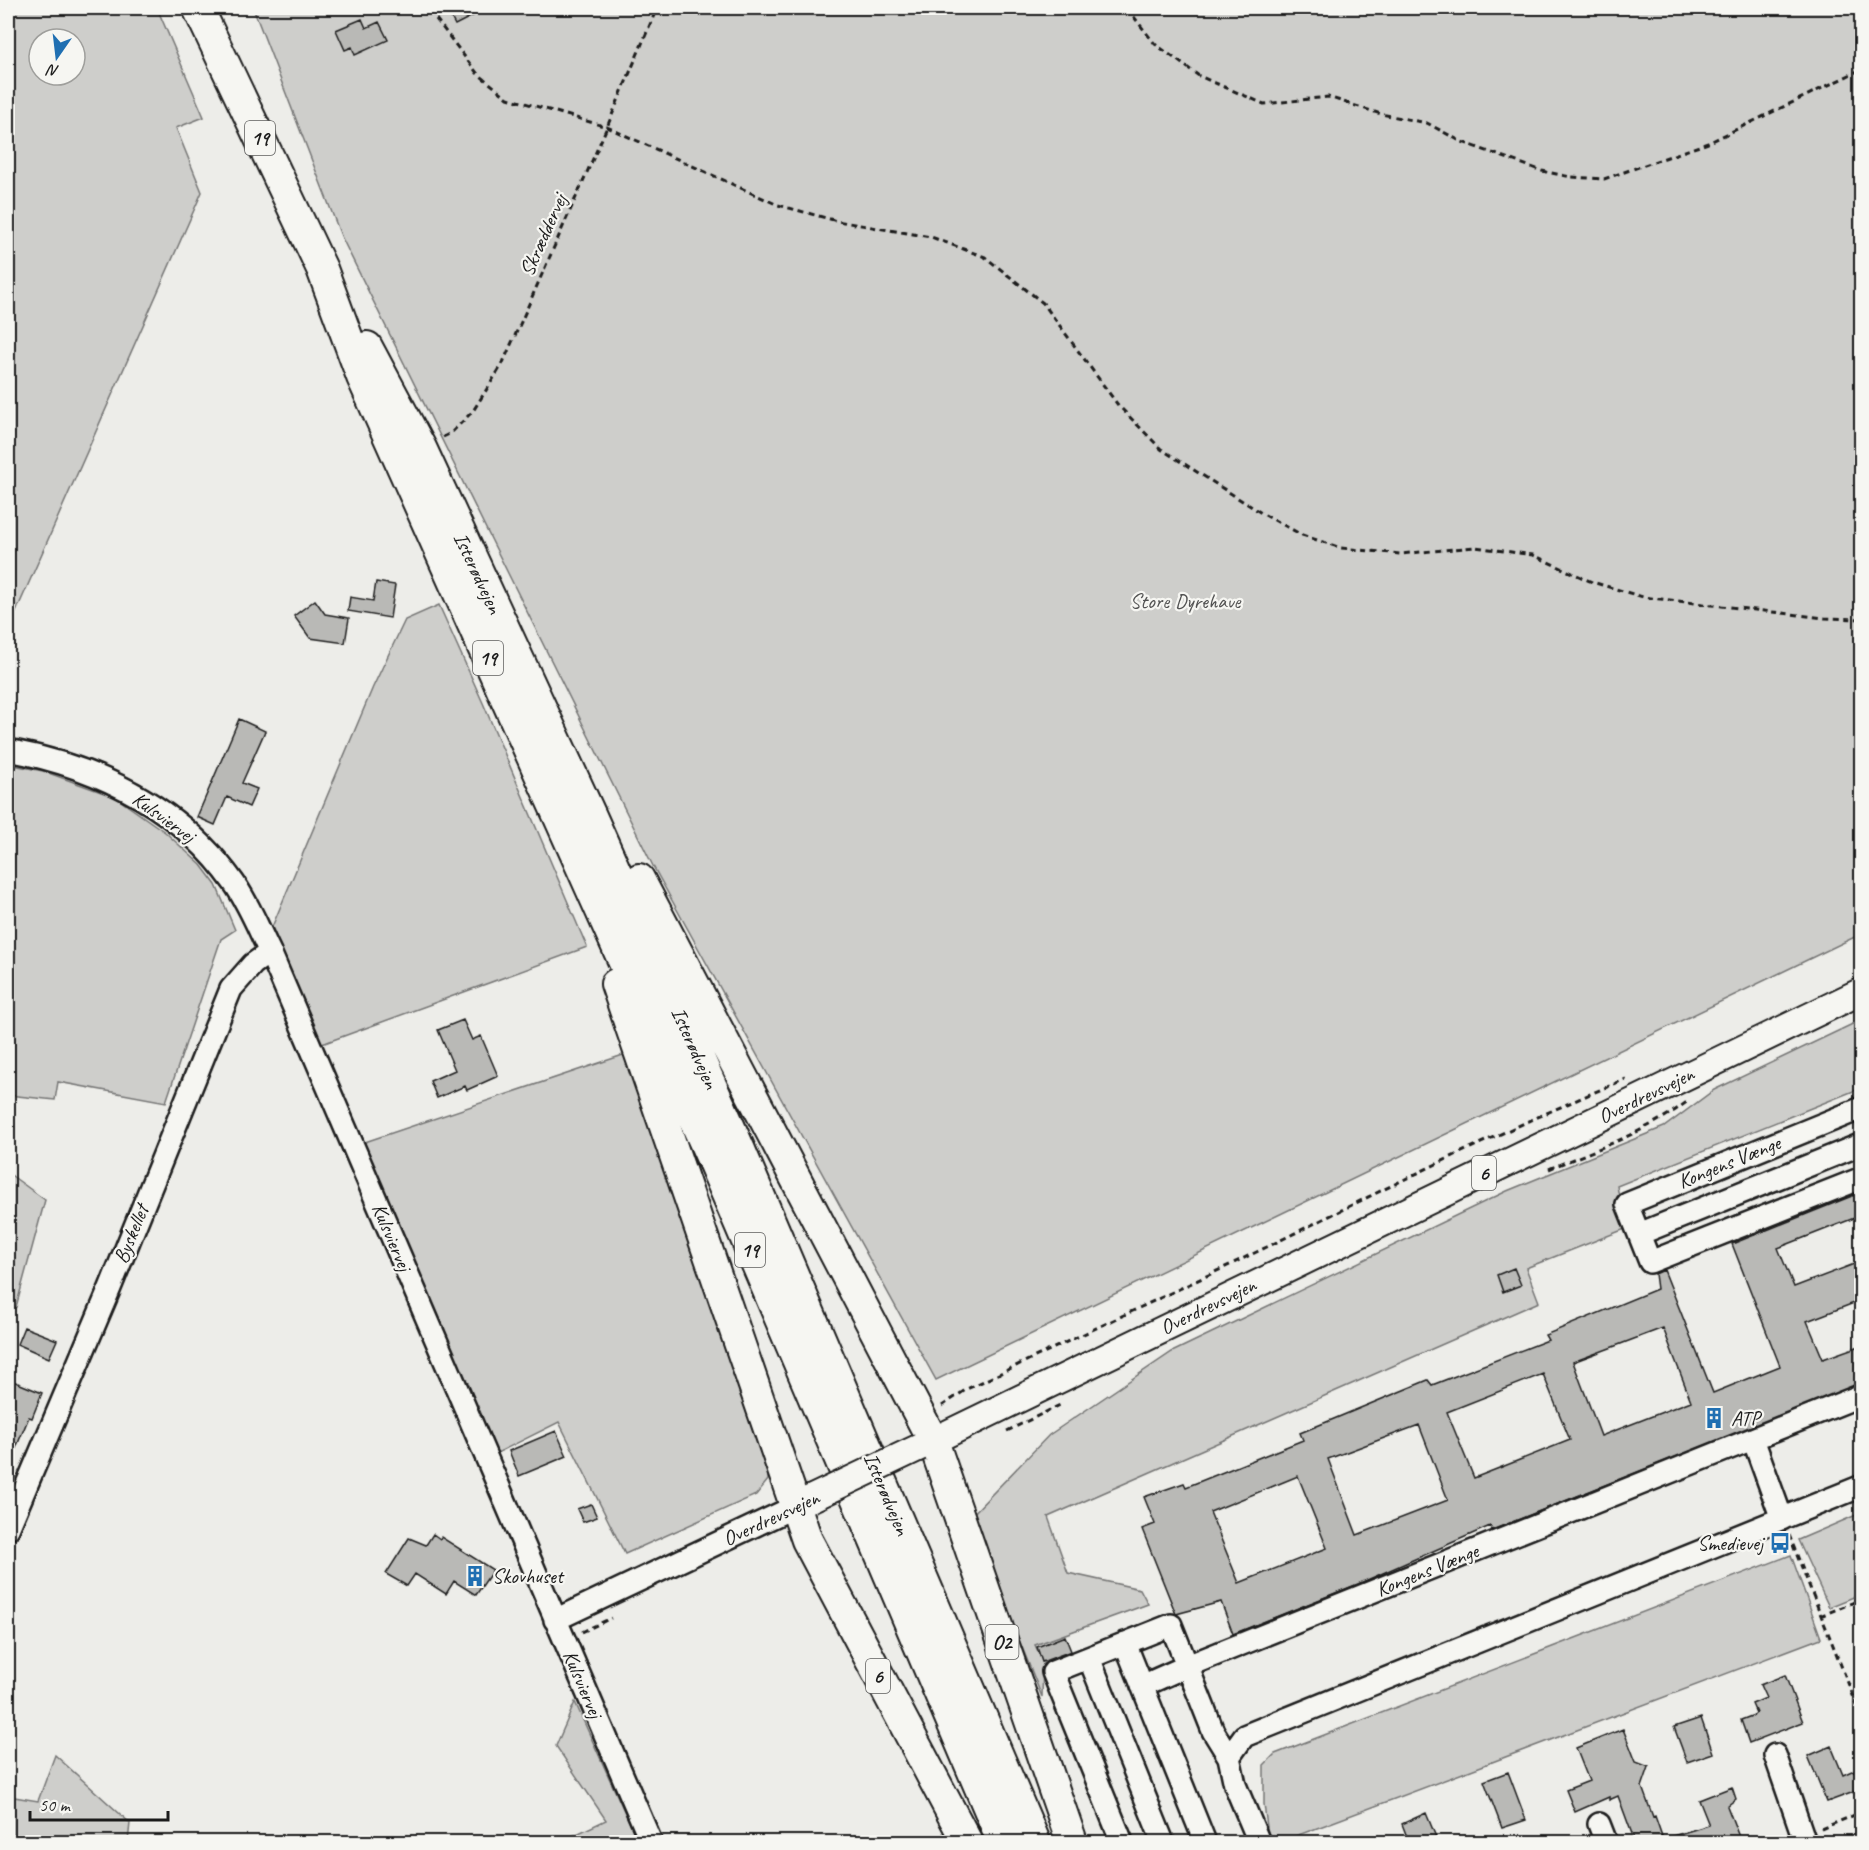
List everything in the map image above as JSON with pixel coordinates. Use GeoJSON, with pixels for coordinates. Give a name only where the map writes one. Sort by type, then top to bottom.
{"type":"FeatureCollection","features":[{"type":"Feature","properties":{"kind":"highway","name":"Isterødvejen"},"geometry":{"type":"LineString","coordinates":[[198,8],[322,269],[380,369],[421,448],[591,816],[740,1150],[1035,1842]]}},
{"type":"Feature","properties":{"kind":"highway","name":"Isterødvejen"},"geometry":{"type":"LineString","coordinates":[[322,269],[362,377],[712,1159],[1003,1842]]}},
{"type":"Feature","properties":{"kind":"highway"},"geometry":{"type":"LineString","coordinates":[[591,816],[638,877],[925,1436]]}},
{"type":"Feature","properties":{"kind":"highway"},"geometry":{"type":"LineString","coordinates":[[610,927],[616,985],[707,1245],[802,1503]]}},
{"type":"Feature","properties":{"kind":"highway","name":"O2"},"geometry":{"type":"LineString","coordinates":[[925,1436],[1072,1842]]}},
{"type":"Feature","properties":{"kind":"highway","name":"6"},"geometry":{"type":"LineString","coordinates":[[802,1503],[807,1539],[967,1842]]}},
{"type":"Feature","properties":{"kind":"main road","name":"Overdrevsvejen"},"geometry":{"type":"LineString","coordinates":[[802,1503],[925,1436],[1862,991]]}},
{"type":"Feature","properties":{"kind":"street","name":"Kulsviervej"},"geometry":{"type":"LineString","coordinates":[[8,750],[39,756],[92,773],[135,793],[178,823],[212,854],[236,885],[270,952],[651,1842]]}},
{"type":"Feature","properties":{"kind":"street","name":"Byskellet"},"geometry":{"type":"LineString","coordinates":[[8,1529],[110,1287],[231,989],[253,964],[270,952]]}},
{"type":"Feature","properties":{"kind":"street","name":"Kongens Vænge"},"geometry":{"type":"LineString","coordinates":[[1862,1108],[1627,1204],[1650,1262],[1862,1178]]}},
{"type":"Feature","properties":{"kind":"street","name":"Kongens Vænge"},"geometry":{"type":"LineString","coordinates":[[1639,1234],[1862,1144]]}},
{"type":"Feature","properties":{"kind":"street","name":"Kongens Vænge"},"geometry":{"type":"LineString","coordinates":[[1142,1686],[1862,1395]]}},
{"type":"Feature","properties":{"kind":"street"},"geometry":{"type":"LineString","coordinates":[[1753,1439],[1782,1519]]}},
{"type":"Feature","properties":{"kind":"street"},"geometry":{"type":"LineString","coordinates":[[1229,1757],[1244,1736],[1862,1486]]}},
{"type":"Feature","properties":{"kind":"street","name":"Overdrevsvejen"},"geometry":{"type":"LineString","coordinates":[[555,1620],[802,1503]]}},
{"type":"Feature","properties":{"kind":"street"},"geometry":{"type":"LineString","coordinates":[[1122,1842],[1053,1672],[1171,1625],[1213,1731],[1229,1757],[1235,1785],[1259,1842]]}},
{"type":"Feature","properties":{"kind":"street"},"geometry":{"type":"LineString","coordinates":[[1125,1643],[1205,1842]]}},
{"type":"Feature","properties":{"kind":"street"},"geometry":{"type":"LineString","coordinates":[[1089,1658],[1163,1842]]}},
{"type":"Feature","properties":{"kind":"street"},"geometry":{"type":"LineString","coordinates":[[1774,1755],[1798,1840]]}},
{"type":"Feature","properties":{"kind":"path","name":"Skræddervej"},"geometry":{"type":"LineString","coordinates":[[421,448],[451,433],[473,411],[502,365],[607,128],[657,8]]}},
{"type":"Feature","properties":{"kind":"path"},"geometry":{"type":"LineString","coordinates":[[1127,8],[1155,44],[1199,76],[1264,104],[1328,97],[1382,114],[1427,123],[1462,142],[1542,171],[1571,177],[1604,179],[1708,143],[1862,69]]}},
{"type":"Feature","properties":{"kind":"path"},"geometry":{"type":"LineString","coordinates":[[436,20],[477,74],[508,98],[607,128],[778,206],[837,221],[931,237],[985,257],[1043,303],[1118,405],[1161,449],[1263,514],[1302,535],[1341,548],[1400,554],[1475,547],[1533,555],[1592,582],[1643,597],[1825,618],[1862,619]]}},
{"type":"Feature","properties":{"kind":"path"},"geometry":{"type":"LineString","coordinates":[[925,1436],[947,1401],[967,1389],[1487,1139],[1636,1075]]}},
{"type":"Feature","properties":{"kind":"path"},"geometry":{"type":"LineString","coordinates":[[1794,1550],[1862,1718]]}},
{"type":"Feature","properties":{"kind":"path"},"geometry":{"type":"LineString","coordinates":[[1820,1616],[1862,1599]]}},
{"type":"Feature","properties":{"kind":"path"},"geometry":{"type":"LineString","coordinates":[[1798,1840],[1862,1812]]}},
{"type":"Feature","properties":{"kind":"green space"},"geometry":{"type":"Polygon","coordinates":[[[8,8],[157,8],[204,117],[176,128],[202,192],[8,630],[8,8]]]}},
{"type":"Feature","properties":{"kind":"green space","name":"Store Dyrehave"},"geometry":{"type":"Polygon","coordinates":[[[253,8],[1861,8],[1861,934],[936,1380],[653,866],[341,236],[253,8]]]}},
{"type":"Feature","properties":{"kind":"green space"},"geometry":{"type":"Polygon","coordinates":[[[439,605],[587,947],[322,1044],[272,927],[373,687],[405,620],[439,605]]]}},
{"type":"Feature","properties":{"kind":"green space"},"geometry":{"type":"Polygon","coordinates":[[[8,764],[43,771],[115,797],[165,832],[201,865],[216,885],[235,930],[221,939],[166,1102],[58,1082],[55,1100],[8,1095],[8,764]]]}},
{"type":"Feature","properties":{"kind":"green space"},"geometry":{"type":"Polygon","coordinates":[[[1861,1020],[1861,1088],[1617,1186],[1625,1229],[1526,1268],[1539,1302],[1048,1517],[1068,1573],[1140,1589],[1148,1604],[1035,1645],[1043,1662],[1042,1697],[970,1517],[1049,1435],[1172,1352],[1507,1191],[1664,1127],[1714,1090],[1861,1020]]]}},
{"type":"Feature","properties":{"kind":"green space"},"geometry":{"type":"Polygon","coordinates":[[[629,1053],[767,1469],[768,1480],[756,1495],[625,1554],[559,1422],[497,1453],[362,1143],[629,1053]]]}},
{"type":"Feature","properties":{"kind":"green space"},"geometry":{"type":"Polygon","coordinates":[[[8,1173],[45,1200],[16,1307],[8,1305],[8,1173]]]}},
{"type":"Feature","properties":{"kind":"green space"},"geometry":{"type":"Polygon","coordinates":[[[1861,1513],[1861,1594],[1829,1607],[1798,1540],[1861,1513]]]}},
{"type":"Feature","properties":{"kind":"green space"},"geometry":{"type":"Polygon","coordinates":[[[1791,1555],[1821,1638],[1280,1842],[1269,1842],[1264,1804],[1264,1765],[1275,1754],[1791,1555]]]}},
{"type":"Feature","properties":{"kind":"green space"},"geometry":{"type":"Polygon","coordinates":[[[575,1702],[638,1842],[560,1842],[606,1820],[556,1746],[575,1702]]]}},
{"type":"Feature","properties":{"kind":"green space"},"geometry":{"type":"Polygon","coordinates":[[[55,1755],[130,1823],[128,1842],[8,1842],[8,1796],[38,1801],[55,1755]]]}},
{"type":"Feature","properties":{"kind":"building"},"geometry":{"type":"Polygon","coordinates":[[[446,8],[488,8],[455,25],[446,8]]]}},
{"type":"Feature","properties":{"kind":"building"},"geometry":{"type":"Polygon","coordinates":[[[362,19],[366,28],[379,22],[388,40],[355,55],[352,47],[345,50],[336,30],[362,19]]]}},
{"type":"Feature","properties":{"kind":"building"},"geometry":{"type":"Polygon","coordinates":[[[376,582],[395,585],[390,618],[348,611],[350,597],[373,601],[376,582]]]}},
{"type":"Feature","properties":{"kind":"building"},"geometry":{"type":"Polygon","coordinates":[[[315,600],[325,614],[349,618],[345,643],[310,638],[294,616],[315,600]]]}},
{"type":"Feature","properties":{"kind":"building"},"geometry":{"type":"Polygon","coordinates":[[[239,719],[265,731],[242,783],[257,789],[249,807],[227,797],[215,825],[197,817],[239,719]]]}},
{"type":"Feature","properties":{"kind":"building"},"geometry":{"type":"Polygon","coordinates":[[[463,1020],[472,1040],[481,1036],[498,1076],[467,1090],[465,1086],[437,1098],[430,1081],[455,1070],[438,1030],[463,1020]]]}},
{"type":"Feature","properties":{"kind":"building","name":"ATP"},"geometry":{"type":"Polygon","coordinates":[[[1862,1192],[1862,1215],[1778,1248],[1794,1287],[1862,1261],[1862,1300],[1807,1321],[1823,1359],[1862,1345],[1862,1383],[1492,1530],[1490,1526],[1358,1584],[1233,1634],[1221,1602],[1176,1614],[1142,1529],[1155,1524],[1144,1497],[1184,1483],[1186,1487],[1303,1440],[1300,1433],[1428,1380],[1432,1385],[1548,1340],[1545,1335],[1657,1289],[1655,1274],[1664,1270],[1713,1393],[1780,1366],[1732,1244],[1862,1192]],[[1663,1328],[1573,1362],[1601,1436],[1691,1401],[1663,1328]],[[1543,1374],[1447,1412],[1474,1478],[1570,1440],[1543,1374]],[[1419,1425],[1328,1459],[1357,1535],[1448,1500],[1419,1425]],[[1298,1476],[1210,1512],[1239,1583],[1327,1548],[1298,1476]]]}},
{"type":"Feature","properties":{"kind":"building"},"geometry":{"type":"Polygon","coordinates":[[[1514,1268],[1521,1285],[1503,1292],[1497,1275],[1514,1268]]]}},
{"type":"Feature","properties":{"kind":"building"},"geometry":{"type":"Polygon","coordinates":[[[24,1327],[57,1340],[49,1358],[17,1344],[24,1327]]]}},
{"type":"Feature","properties":{"kind":"building"},"geometry":{"type":"Polygon","coordinates":[[[8,1379],[42,1393],[8,1467],[8,1379]]]}},
{"type":"Feature","properties":{"kind":"building"},"geometry":{"type":"Polygon","coordinates":[[[556,1431],[567,1456],[519,1476],[509,1451],[556,1431]]]}},
{"type":"Feature","properties":{"kind":"building"},"geometry":{"type":"Polygon","coordinates":[[[591,1504],[597,1517],[583,1522],[577,1509],[591,1504]]]}},
{"type":"Feature","properties":{"kind":"building"},"geometry":{"type":"Polygon","coordinates":[[[433,1534],[493,1570],[476,1595],[454,1581],[446,1594],[415,1574],[407,1586],[386,1574],[409,1538],[426,1545],[433,1534]]]}},
{"type":"Feature","properties":{"kind":"building"},"geometry":{"type":"Polygon","coordinates":[[[1065,1636],[1071,1651],[1042,1662],[1037,1647],[1065,1636]]]}},
{"type":"Feature","properties":{"kind":"building"},"geometry":{"type":"Polygon","coordinates":[[[1785,1675],[1803,1722],[1749,1743],[1741,1720],[1754,1715],[1756,1713],[1752,1704],[1766,1698],[1760,1685],[1785,1675]]]}},
{"type":"Feature","properties":{"kind":"building"},"geometry":{"type":"Polygon","coordinates":[[[1701,1718],[1713,1753],[1687,1762],[1674,1727],[1701,1718]]]}},
{"type":"Feature","properties":{"kind":"building"},"geometry":{"type":"Polygon","coordinates":[[[1623,1729],[1636,1762],[1649,1767],[1642,1787],[1663,1839],[1709,1825],[1699,1800],[1732,1787],[1736,1799],[1727,1806],[1739,1837],[1724,1842],[1635,1842],[1618,1796],[1609,1800],[1609,1797],[1575,1812],[1566,1790],[1589,1781],[1576,1748],[1623,1729]]]}},
{"type":"Feature","properties":{"kind":"building"},"geometry":{"type":"Polygon","coordinates":[[[1831,1746],[1843,1775],[1854,1770],[1862,1789],[1827,1802],[1808,1756],[1831,1746]]]}},
{"type":"Feature","properties":{"kind":"building"},"geometry":{"type":"Polygon","coordinates":[[[1508,1772],[1526,1820],[1502,1828],[1484,1781],[1508,1772]]]}},
{"type":"Feature","properties":{"kind":"building"},"geometry":{"type":"Polygon","coordinates":[[[1426,1813],[1438,1842],[1409,1842],[1402,1824],[1426,1813]]]}},
{"type":"Feature","properties":{"kind":"place","name":"ATP"},"geometry":{"type":"Point","coordinates":[1714,1418]}},
{"type":"Feature","properties":{"kind":"place","name":"Smedievej"},"geometry":{"type":"Point","coordinates":[1780,1543]}},
{"type":"Feature","properties":{"kind":"place","name":"Skovhuset"},"geometry":{"type":"Point","coordinates":[475,1576]}}]}
